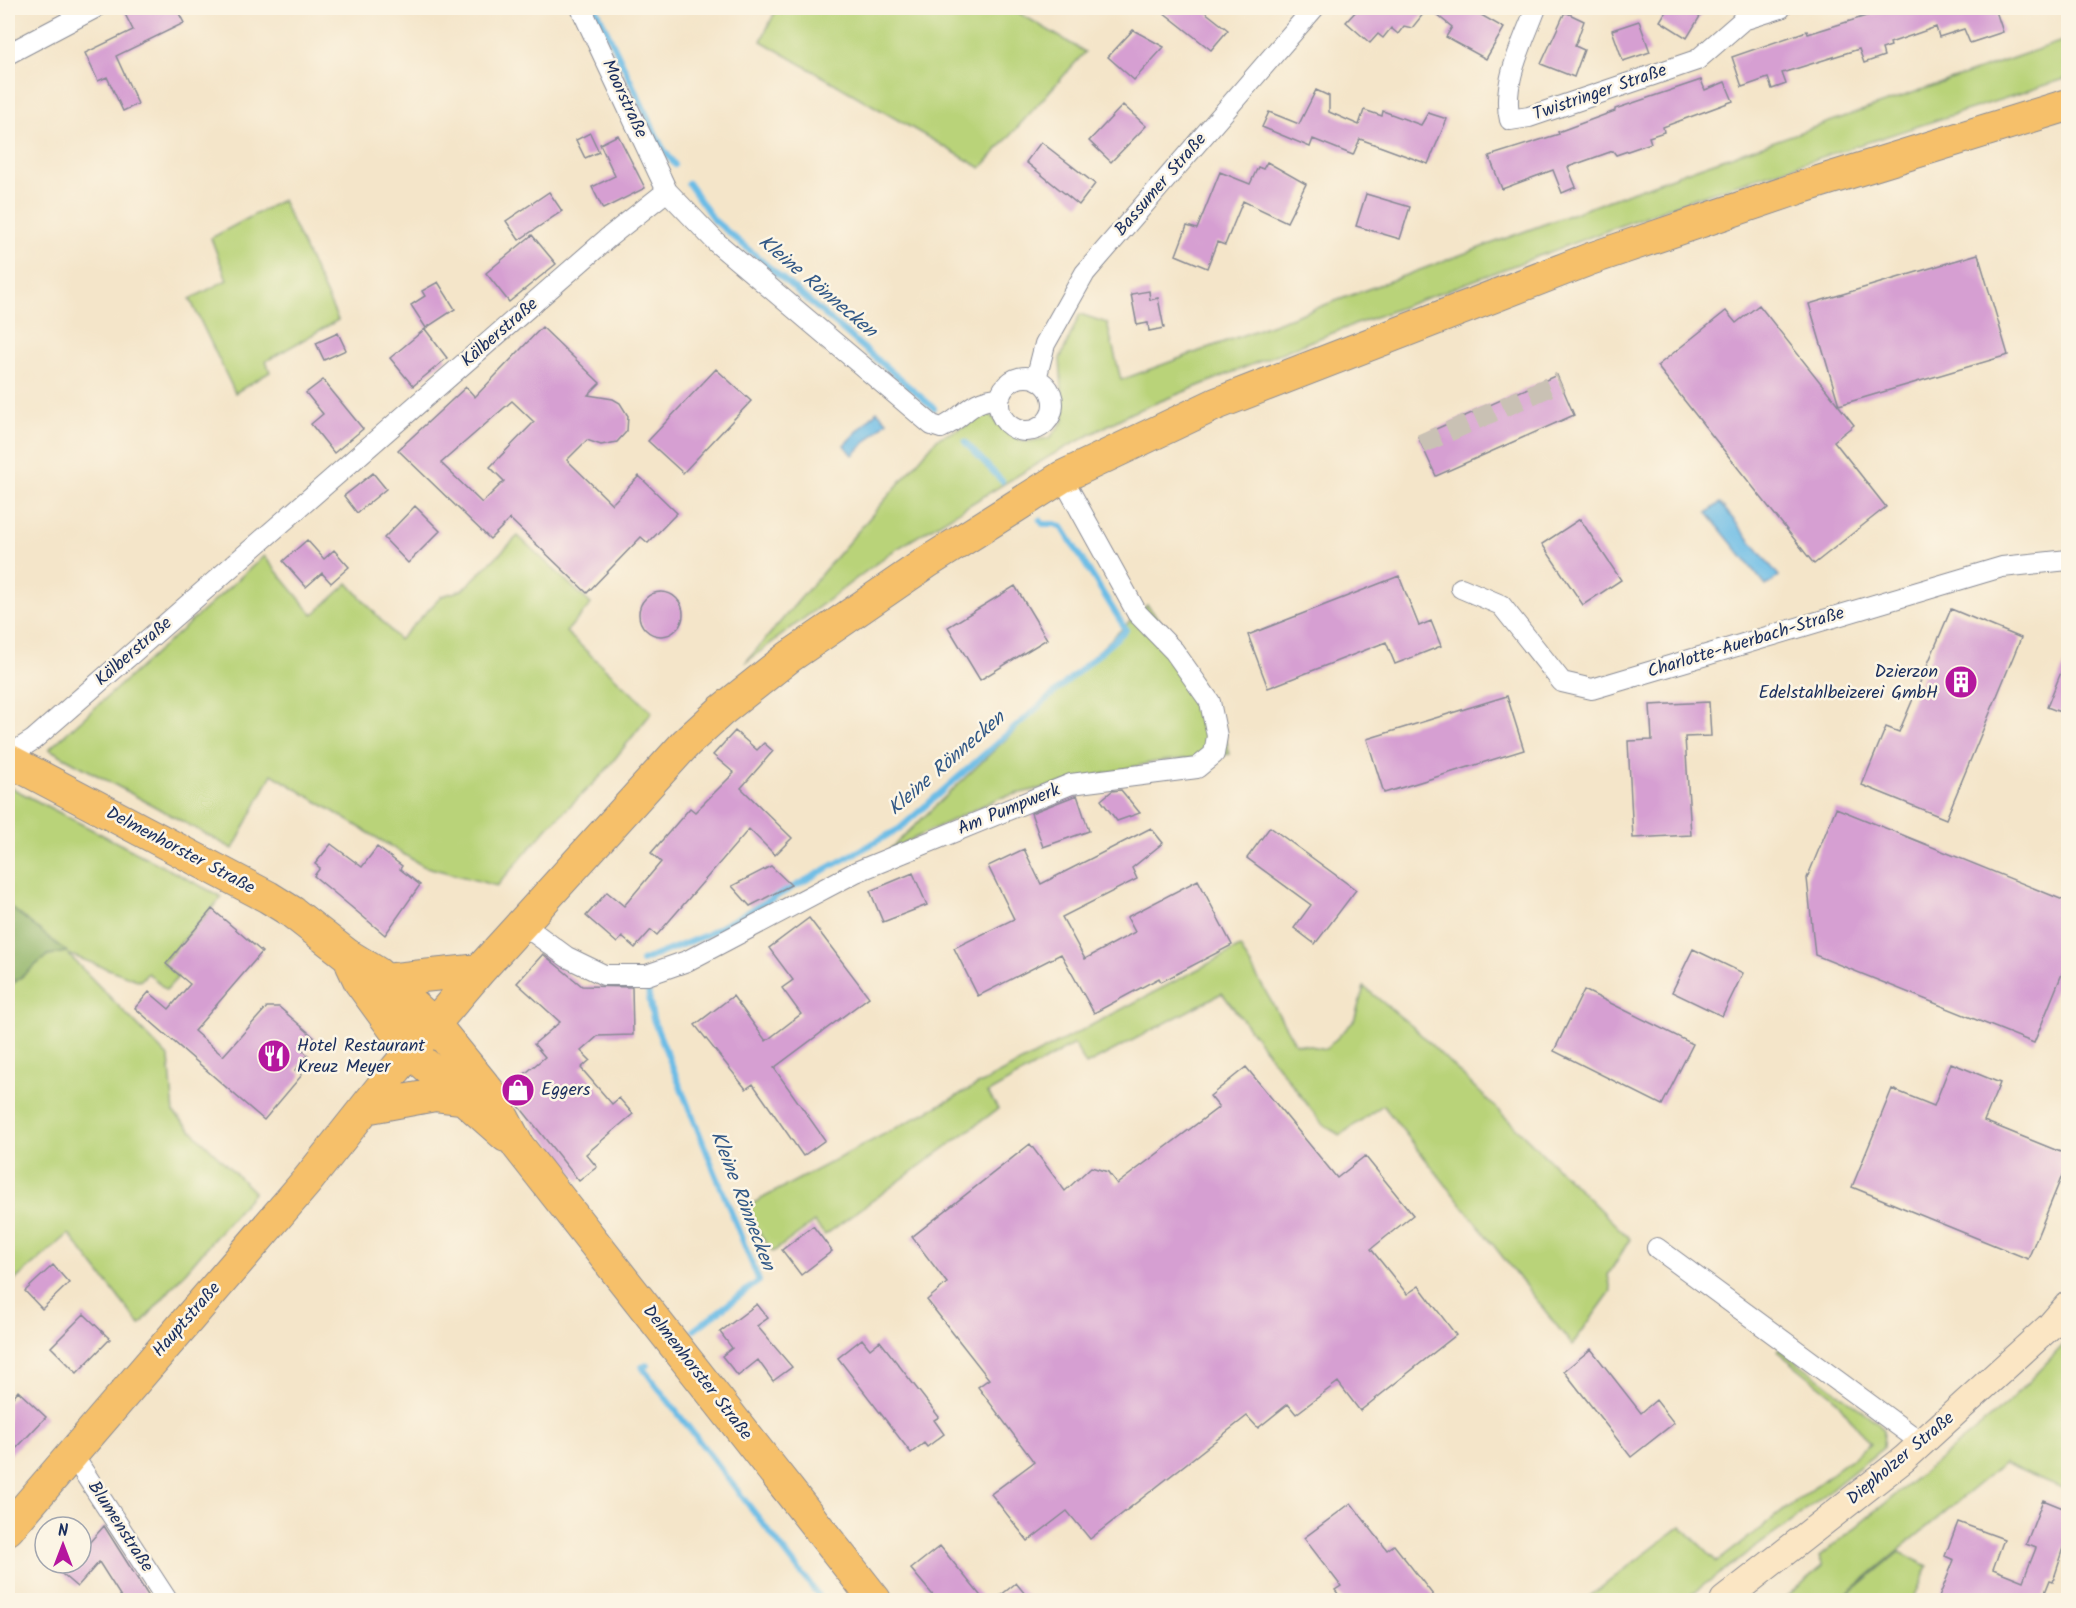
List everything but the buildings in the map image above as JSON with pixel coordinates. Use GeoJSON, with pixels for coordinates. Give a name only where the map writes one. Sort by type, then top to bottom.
{"type":"FeatureCollection","features":[{"type":"Feature","properties":{"kind":"main road","name":"Hauptstraße"},"geometry":{"type":"LineString","coordinates":[[8,1529],[307,1181],[434,1024],[521,923],[686,743],[721,711],[789,657],[926,563],[1062,477],[1216,404],[1520,285],[1799,188],[2068,105]]}},
{"type":"Feature","properties":{"kind":"main road","name":"Delmenhorster Straße"},"geometry":{"type":"LineString","coordinates":[[8,758],[268,897],[385,980],[434,1024],[490,1093],[518,1146],[875,1600]]}},
{"type":"Feature","properties":{"kind":"main road","name":"Delmenhorster Straße"},"geometry":{"type":"LineString","coordinates":[[346,954],[360,982],[411,1052],[518,1146]]}},
{"type":"Feature","properties":{"kind":"main road"},"geometry":{"type":"LineString","coordinates":[[385,980],[480,970]]}},
{"type":"Feature","properties":{"kind":"main road"},"geometry":{"type":"LineString","coordinates":[[365,1108],[435,1095],[461,1098]]}},
{"type":"Feature","properties":{"kind":"street"},"geometry":{"type":"LineString","coordinates":[[8,54],[95,8]]}},
{"type":"Feature","properties":{"kind":"street","name":"Moorstraße"},"geometry":{"type":"LineString","coordinates":[[581,8],[667,191]]}},
{"type":"Feature","properties":{"kind":"street","name":"Bassumer Straße"},"geometry":{"type":"LineString","coordinates":[[1036,379],[1045,344],[1085,273],[1314,8]]}},
{"type":"Feature","properties":{"kind":"street","name":"Twistringer Straße"},"geometry":{"type":"LineString","coordinates":[[1536,8],[1509,84],[1506,103],[1510,120],[1529,117],[1697,60],[1744,14]]}},
{"type":"Feature","properties":{"kind":"street"},"geometry":{"type":"LineString","coordinates":[[1744,14],[1781,8]]}},
{"type":"Feature","properties":{"kind":"street"},"geometry":{"type":"LineString","coordinates":[[667,191],[717,243],[932,425],[940,429],[952,424],[974,403],[999,398]]}},
{"type":"Feature","properties":{"kind":"street","name":"Kälberstraße"},"geometry":{"type":"LineString","coordinates":[[8,758],[33,740],[609,237],[667,191]]}},
{"type":"Feature","properties":{"kind":"street"},"geometry":{"type":"LineString","coordinates":[[1016,379],[1036,379],[1048,388],[1053,408],[1045,424],[1038,429],[1019,431],[1009,426],[1000,414],[999,398],[1007,385],[1016,379]]}},
{"type":"Feature","properties":{"kind":"street","name":"Am Pumpwerk"},"geometry":{"type":"LineString","coordinates":[[521,923],[567,957],[604,975],[647,975],[687,961],[856,872],[1071,784],[1197,768],[1214,754],[1216,736],[1210,702],[1174,651],[1137,613],[1062,477]]}},
{"type":"Feature","properties":{"kind":"street","name":"Charlotte-Auerbach-Straße"},"geometry":{"type":"LineString","coordinates":[[1461,588],[1501,605],[1562,682],[1592,689],[2002,567],[2068,560]]}},
{"type":"Feature","properties":{"kind":"street"},"geometry":{"type":"LineString","coordinates":[[1657,1248],[1922,1443]]}},
{"type":"Feature","properties":{"kind":"street","name":"Diepholzer Straße"},"geometry":{"type":"LineString","coordinates":[[1724,1600],[1922,1443],[2041,1335],[2068,1305]]}},
{"type":"Feature","properties":{"kind":"street","name":"Diepholzer Straße"},"geometry":{"type":"LineString","coordinates":[[1752,1600],[1944,1448],[2037,1364],[2068,1330]]}},
{"type":"Feature","properties":{"kind":"street","name":"Blumenstraße"},"geometry":{"type":"LineString","coordinates":[[72,1454],[167,1600]]}},
{"type":"Feature","properties":{"kind":"green space"},"geometry":{"type":"Polygon","coordinates":[[[777,8],[1011,8],[1085,52],[981,168],[761,41],[777,8]]]}},
{"type":"Feature","properties":{"kind":"green space"},"geometry":{"type":"Polygon","coordinates":[[[2068,39],[2068,78],[1697,197],[1303,344],[1131,413],[1050,456],[890,553],[745,663],[938,438],[968,425],[986,410],[1005,431],[1024,442],[1050,438],[1064,420],[1060,359],[1080,314],[1107,323],[1121,380],[1694,169],[2068,39]]]}},
{"type":"Feature","properties":{"kind":"green space"},"geometry":{"type":"Polygon","coordinates":[[[282,200],[338,320],[266,361],[270,372],[235,393],[190,299],[227,280],[211,238],[282,200]]]}},
{"type":"Feature","properties":{"kind":"green space"},"geometry":{"type":"Polygon","coordinates":[[[518,536],[591,604],[566,632],[652,712],[602,775],[549,826],[497,886],[423,866],[272,774],[233,849],[49,749],[264,556],[313,615],[348,583],[399,640],[442,596],[462,590],[518,536]]]}},
{"type":"Feature","properties":{"kind":"green space"},"geometry":{"type":"Polygon","coordinates":[[[1147,605],[1180,645],[1224,733],[1230,754],[1154,762],[999,798],[889,850],[1147,605]]]}},
{"type":"Feature","properties":{"kind":"green space"},"geometry":{"type":"Polygon","coordinates":[[[8,786],[222,897],[163,963],[178,977],[166,990],[148,973],[140,981],[68,954],[169,1058],[174,1113],[254,1192],[140,1325],[69,1234],[8,1286],[8,988],[48,955],[66,952],[8,905],[8,786]]]}},
{"type":"Feature","properties":{"kind":"green space"},"geometry":{"type":"Polygon","coordinates":[[[8,905],[67,952],[48,955],[15,982],[8,974],[8,905]]]}},
{"type":"Feature","properties":{"kind":"green space"},"geometry":{"type":"Polygon","coordinates":[[[1240,947],[1295,1043],[1326,1049],[1354,1021],[1364,987],[1413,1027],[1630,1239],[1608,1275],[1611,1291],[1572,1345],[1383,1105],[1340,1135],[1323,1125],[1222,993],[1086,1065],[1074,1044],[988,1093],[998,1109],[825,1235],[814,1222],[773,1252],[742,1209],[1240,947]]]}},
{"type":"Feature","properties":{"kind":"green space"},"geometry":{"type":"Polygon","coordinates":[[[2068,1340],[2068,1487],[2060,1487],[2004,1463],[1839,1600],[1782,1600],[1823,1566],[1819,1557],[2006,1405],[2068,1340]]]}},
{"type":"Feature","properties":{"kind":"green space"},"geometry":{"type":"Polygon","coordinates":[[[1779,1348],[1877,1422],[1884,1431],[1883,1448],[1788,1524],[1683,1600],[1585,1600],[1681,1526],[1717,1562],[1870,1444],[1833,1396],[1777,1351],[1779,1348]]]}},
{"type":"Feature","properties":{"kind":"green space"},"geometry":{"type":"Polygon","coordinates":[[[1899,1552],[1928,1566],[1913,1600],[1841,1600],[1899,1552]]]}},
{"type":"Feature","properties":{"kind":"water"},"geometry":{"type":"Polygon","coordinates":[[[877,411],[887,421],[853,455],[844,445],[877,411]]]}},
{"type":"Feature","properties":{"kind":"water"},"geometry":{"type":"Polygon","coordinates":[[[1720,503],[1779,576],[1766,586],[1707,513],[1720,503]]]}},
{"type":"Feature","properties":{"kind":"waterway","name":"Kleine Rönnecken"},"geometry":{"type":"LineString","coordinates":[[596,8],[662,147],[675,165]]}},
{"type":"Feature","properties":{"kind":"waterway","name":"Kleine Rönnecken"},"geometry":{"type":"LineString","coordinates":[[688,183],[714,220],[934,408]]}},
{"type":"Feature","properties":{"kind":"waterway","name":"Kleine Rönnecken"},"geometry":{"type":"LineString","coordinates":[[965,442],[1002,481]]}},
{"type":"Feature","properties":{"kind":"waterway","name":"Kleine Rönnecken"},"geometry":{"type":"LineString","coordinates":[[642,961],[706,935],[899,829],[1126,630],[1062,527],[1055,524],[1043,524],[1040,520]]}},
{"type":"Feature","properties":{"kind":"waterway","name":"Kleine Rönnecken"},"geometry":{"type":"LineString","coordinates":[[648,991],[653,1019],[759,1281],[694,1330]]}},
{"type":"Feature","properties":{"kind":"waterway","name":"Kleine Rönnecken"},"geometry":{"type":"LineString","coordinates":[[647,1365],[642,1367],[822,1600]]}},
{"type":"Feature","properties":{"kind":"tunnel"},"geometry":{"type":"LineString","coordinates":[[1421,444],[1560,382]]}},
{"type":"Feature","properties":{"kind":"place","name":"Dzierzon Edelstahlbeizerei GmbH"},"geometry":{"type":"Point","coordinates":[1961,682]}},
{"type":"Feature","properties":{"kind":"place","name":"Hotel Restaurant Kreuz Meyer"},"geometry":{"type":"Point","coordinates":[274,1056]}},
{"type":"Feature","properties":{"kind":"place","name":"Eggers"},"geometry":{"type":"Point","coordinates":[518,1090]}}]}
